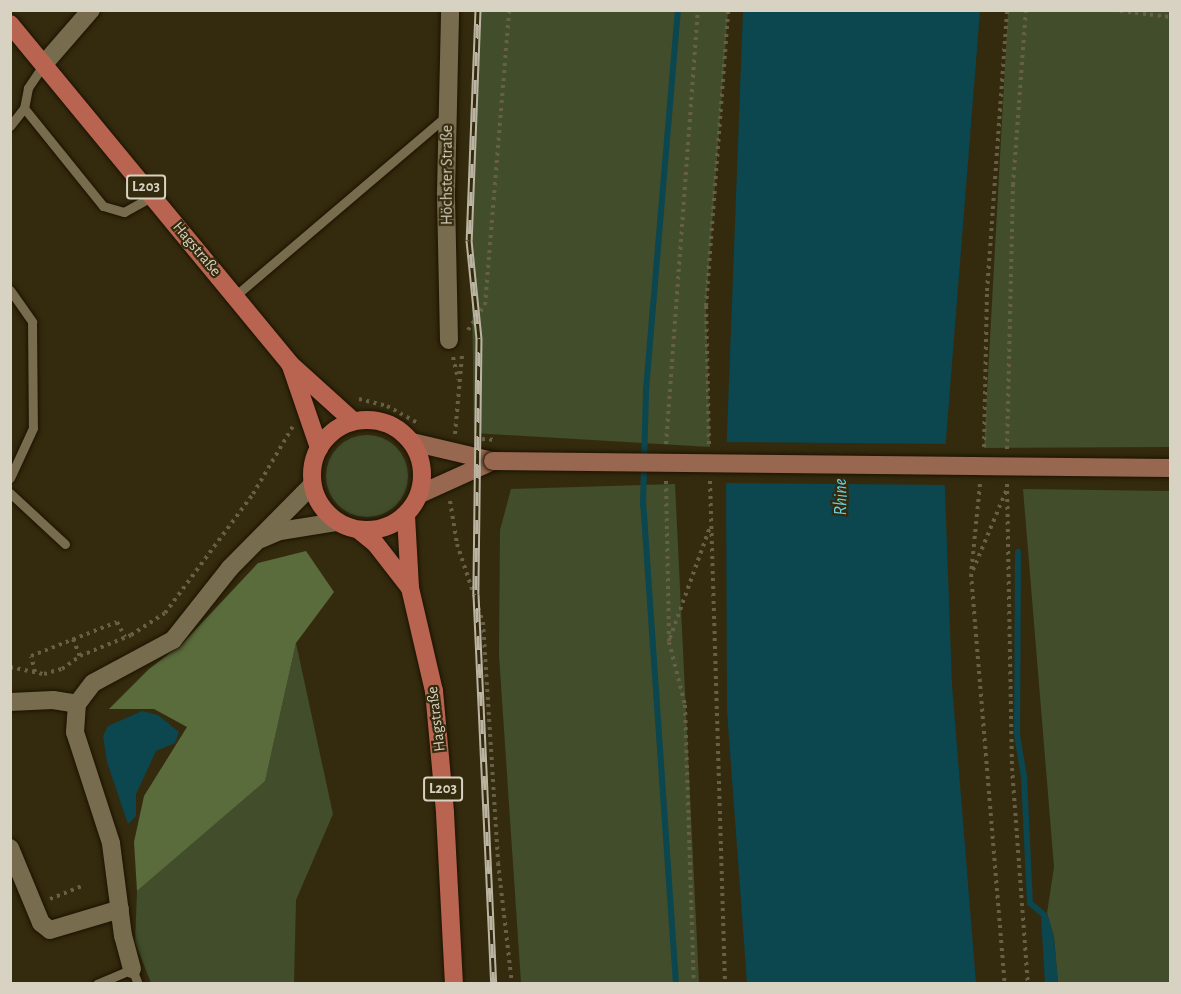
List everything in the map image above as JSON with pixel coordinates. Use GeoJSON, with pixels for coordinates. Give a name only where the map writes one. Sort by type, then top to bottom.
{"type":"FeatureCollection","features":[{"type":"Feature","properties":{"kind":"main road","name":"Hagstraße"},"geometry":{"type":"LineString","coordinates":[[12,30],[44,64],[290,364],[353,422]]}},
{"type":"Feature","properties":{"kind":"main road","name":"Hagstraße"},"geometry":{"type":"LineString","coordinates":[[290,364],[319,448]]}},
{"type":"Feature","properties":{"kind":"main road"},"geometry":{"type":"LineString","coordinates":[[312,485],[313,466],[319,448],[328,436],[353,422],[386,423],[412,442],[493,461],[1170,468]]}},
{"type":"Feature","properties":{"kind":"main road"},"geometry":{"type":"LineString","coordinates":[[360,531],[377,530],[406,516],[420,494],[423,476],[412,442]]}},
{"type":"Feature","properties":{"kind":"main road"},"geometry":{"type":"LineString","coordinates":[[420,494],[493,461]]}},
{"type":"Feature","properties":{"kind":"main road","name":"Hagstraße"},"geometry":{"type":"LineString","coordinates":[[312,485],[321,506],[337,522],[360,531],[375,543],[410,588]]}},
{"type":"Feature","properties":{"kind":"main road","name":"Hagstraße"},"geometry":{"type":"LineString","coordinates":[[406,516],[410,588],[434,691],[454,984]]}},
{"type":"Feature","properties":{"kind":"street"},"geometry":{"type":"LineString","coordinates":[[44,64],[91,10]]}},
{"type":"Feature","properties":{"kind":"street","name":"Höchster Straße"},"geometry":{"type":"LineString","coordinates":[[450,10],[448,115],[459,341]]}},
{"type":"Feature","properties":{"kind":"street"},"geometry":{"type":"LineString","coordinates":[[135,976],[120,909],[111,843],[81,759],[75,732],[77,705],[93,683],[173,640],[257,541],[312,485]]}},
{"type":"Feature","properties":{"kind":"street"},"geometry":{"type":"LineString","coordinates":[[257,541],[280,531],[337,522]]}},
{"type":"Feature","properties":{"kind":"street"},"geometry":{"type":"LineString","coordinates":[[11,702],[52,700],[77,705]]}},
{"type":"Feature","properties":{"kind":"street"},"geometry":{"type":"LineString","coordinates":[[10,848],[41,923],[50,930],[120,909]]}},
{"type":"Feature","properties":{"kind":"lane"},"geometry":{"type":"LineString","coordinates":[[10,126],[24,108],[28,88],[44,64]]}},
{"type":"Feature","properties":{"kind":"lane"},"geometry":{"type":"LineString","coordinates":[[24,108],[103,206],[124,212],[153,196]]}},
{"type":"Feature","properties":{"kind":"lane"},"geometry":{"type":"LineString","coordinates":[[235,296],[448,115]]}},
{"type":"Feature","properties":{"kind":"lane"},"geometry":{"type":"LineString","coordinates":[[10,290],[32,322],[33,428],[10,478]]}},
{"type":"Feature","properties":{"kind":"lane"},"geometry":{"type":"LineString","coordinates":[[10,493],[65,544]]}},
{"type":"Feature","properties":{"kind":"lane"},"geometry":{"type":"LineString","coordinates":[[97,984],[135,976]]}},
{"type":"Feature","properties":{"kind":"path"},"geometry":{"type":"LineString","coordinates":[[445,434],[455,435],[459,341],[485,305],[509,10]]}},
{"type":"Feature","properties":{"kind":"path"},"geometry":{"type":"LineString","coordinates":[[666,448],[683,173],[698,10]]}},
{"type":"Feature","properties":{"kind":"path"},"geometry":{"type":"LineString","coordinates":[[710,447],[706,306],[728,10]]}},
{"type":"Feature","properties":{"kind":"path"},"geometry":{"type":"LineString","coordinates":[[983,460],[987,291],[1007,10]]}},
{"type":"Feature","properties":{"kind":"path"},"geometry":{"type":"LineString","coordinates":[[1007,453],[1012,185],[1026,10]]}},
{"type":"Feature","properties":{"kind":"path"},"geometry":{"type":"LineString","coordinates":[[1113,10],[1170,17]]}},
{"type":"Feature","properties":{"kind":"path"},"geometry":{"type":"LineString","coordinates":[[458,383],[459,341]]}},
{"type":"Feature","properties":{"kind":"path"},"geometry":{"type":"LineString","coordinates":[[355,398],[387,406],[422,425]]}},
{"type":"Feature","properties":{"kind":"path"},"geometry":{"type":"LineString","coordinates":[[10,667],[35,673],[62,669],[80,656],[125,638],[165,613],[186,589],[204,556],[253,494],[296,421]]}},
{"type":"Feature","properties":{"kind":"path"},"geometry":{"type":"LineString","coordinates":[[710,469],[725,984]]}},
{"type":"Feature","properties":{"kind":"path"},"geometry":{"type":"LineString","coordinates":[[666,471],[669,642],[685,705],[694,984]]}},
{"type":"Feature","properties":{"kind":"path"},"geometry":{"type":"LineString","coordinates":[[982,471],[971,573],[1005,984]]}},
{"type":"Feature","properties":{"kind":"path"},"geometry":{"type":"LineString","coordinates":[[1007,476],[1012,768],[1028,984]]}},
{"type":"Feature","properties":{"kind":"path"},"geometry":{"type":"LineString","coordinates":[[971,573],[1007,488]]}},
{"type":"Feature","properties":{"kind":"path"},"geometry":{"type":"LineString","coordinates":[[448,494],[457,544],[483,622],[498,863],[512,984]]}},
{"type":"Feature","properties":{"kind":"path"},"geometry":{"type":"LineString","coordinates":[[669,642],[711,523]]}},
{"type":"Feature","properties":{"kind":"path"},"geometry":{"type":"LineString","coordinates":[[35,673],[31,656],[73,639],[117,622],[125,638]]}},
{"type":"Feature","properties":{"kind":"path"},"geometry":{"type":"LineString","coordinates":[[73,639],[80,656]]}},
{"type":"Feature","properties":{"kind":"path"},"geometry":{"type":"LineString","coordinates":[[46,900],[83,886]]}},
{"type":"Feature","properties":{"kind":"green space"},"geometry":{"type":"Polygon","coordinates":[[[478,11],[728,11],[706,306],[710,447],[474,433],[470,160],[478,11]]]}},
{"type":"Feature","properties":{"kind":"green space"},"geometry":{"type":"Polygon","coordinates":[[[1008,11],[1170,11],[1170,447],[984,448],[1008,11]]]}},
{"type":"Feature","properties":{"kind":"green space"},"geometry":{"type":"Polygon","coordinates":[[[367,435],[383,438],[396,447],[405,460],[408,476],[405,492],[396,505],[383,514],[367,517],[351,514],[338,505],[329,492],[326,476],[329,460],[338,447],[351,438],[367,435]]]}},
{"type":"Feature","properties":{"kind":"green space"},"geometry":{"type":"Polygon","coordinates":[[[675,484],[699,983],[521,983],[499,655],[500,530],[511,489],[675,484]]]}},
{"type":"Feature","properties":{"kind":"green space"},"geometry":{"type":"Polygon","coordinates":[[[1023,489],[1170,491],[1170,983],[1058,983],[1054,937],[1047,913],[1054,867],[1023,489]]]}},
{"type":"Feature","properties":{"kind":"green space"},"geometry":{"type":"Polygon","coordinates":[[[306,551],[334,592],[296,643],[265,781],[137,891],[134,842],[144,796],[187,727],[154,709],[109,709],[149,669],[183,643],[258,563],[306,551]]]}},
{"type":"Feature","properties":{"kind":"green space"},"geometry":{"type":"Polygon","coordinates":[[[296,643],[333,814],[296,900],[294,983],[151,983],[135,943],[137,891],[265,780],[296,643]]]}},
{"type":"Feature","properties":{"kind":"water","name":"Rhine"},"geometry":{"type":"Polygon","coordinates":[[[743,11],[980,11],[944,464],[952,685],[976,983],[747,983],[727,711],[726,461],[743,11]]]}},
{"type":"Feature","properties":{"kind":"water"},"geometry":{"type":"Polygon","coordinates":[[[142,711],[158,715],[179,732],[175,743],[156,751],[136,794],[136,816],[128,824],[107,762],[103,736],[108,726],[142,711]]]}},
{"type":"Feature","properties":{"kind":"water"},"geometry":{"type":"Polygon","coordinates":[[[1047,913],[1054,937],[1058,983],[1045,983],[1041,918],[1047,913]]]}},
{"type":"Feature","properties":{"kind":"pier"},"geometry":{"type":"Polygon","coordinates":[[[724,442],[949,444],[948,485],[723,483],[724,442]]]}},
{"type":"Feature","properties":{"kind":"waterway"},"geometry":{"type":"LineString","coordinates":[[676,984],[643,505],[646,390],[678,10]]}},
{"type":"Feature","properties":{"kind":"waterway"},"geometry":{"type":"LineString","coordinates":[[1018,552],[1017,735],[1024,777],[1030,903],[1043,914]]}},
{"type":"Feature","properties":{"kind":"railway"},"geometry":{"type":"LineString","coordinates":[[478,10],[469,240],[479,338],[476,594],[494,984]]}}]}
